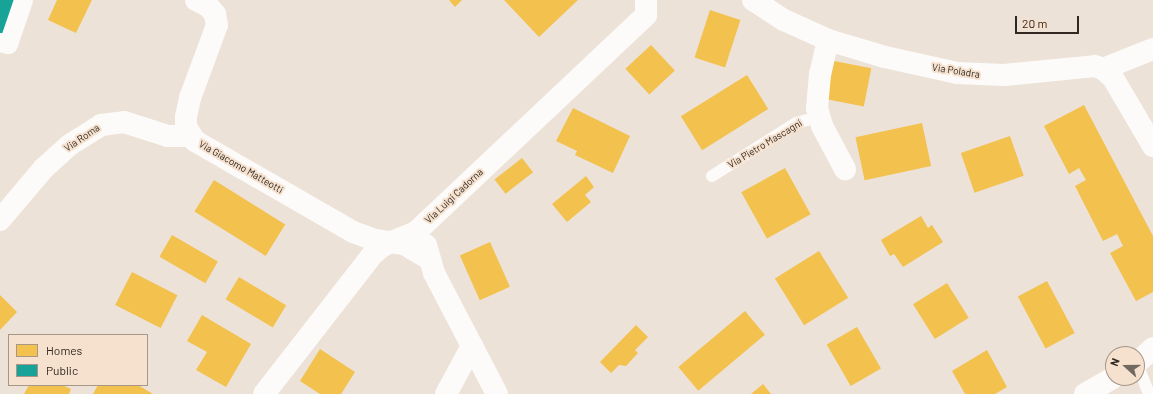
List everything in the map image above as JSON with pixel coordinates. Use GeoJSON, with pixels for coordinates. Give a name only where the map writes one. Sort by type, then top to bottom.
{"type":"FeatureCollection","features":[{"type":"Feature","properties":{"kind":"street"},"geometry":{"type":"LineString","coordinates":[[0,42],[8,44],[23,0]]}},
{"type":"Feature","properties":{"kind":"street","name":"Via Giacomo Matteotti"},"geometry":{"type":"LineString","coordinates":[[196,0],[208,6],[215,14],[217,25],[190,98],[186,127],[191,136],[203,146],[353,232],[375,240],[394,242],[411,247],[429,259]]}},
{"type":"Feature","properties":{"kind":"street","name":"Via Luigi Cadorna"},"geometry":{"type":"LineString","coordinates":[[264,394],[373,254],[384,245],[407,238],[426,223],[646,8],[661,0]]}},
{"type":"Feature","properties":{"kind":"street","name":"Via Poladra"},"geometry":{"type":"LineString","coordinates":[[753,0],[784,20],[828,40],[885,57],[974,75],[1004,75],[1088,65],[1103,69]]}},
{"type":"Feature","properties":{"kind":"street"},"geometry":{"type":"LineString","coordinates":[[828,40],[818,86],[819,117],[845,169]]}},
{"type":"Feature","properties":{"kind":"street"},"geometry":{"type":"LineString","coordinates":[[1153,49],[1103,69],[1113,78],[1153,146]]}},
{"type":"Feature","properties":{"kind":"street","name":"Via Roma"},"geometry":{"type":"LineString","coordinates":[[0,220],[44,168],[71,144],[101,125],[124,122],[168,136],[191,136]]}},
{"type":"Feature","properties":{"kind":"street"},"geometry":{"type":"LineString","coordinates":[[426,223],[429,259],[497,394]]}},
{"type":"Feature","properties":{"kind":"street"},"geometry":{"type":"LineString","coordinates":[[446,394],[472,346]]}},
{"type":"Feature","properties":{"kind":"street"},"geometry":{"type":"LineString","coordinates":[[1145,356],[1153,348]]}},
{"type":"Feature","properties":{"kind":"street"},"geometry":{"type":"LineString","coordinates":[[1085,394],[1105,383]]}},
{"type":"Feature","properties":{"kind":"lane","name":"Via Pietro Mascagni"},"geometry":{"type":"LineString","coordinates":[[712,176],[796,123],[819,117]]}},
{"type":"Feature","properties":{"kind":"lane"},"geometry":{"type":"LineString","coordinates":[[1145,384],[1149,394]]}},
{"type":"Feature","properties":{"kind":"building: Homes"},"geometry":{"type":"Polygon","coordinates":[[[57,0],[92,0],[76,33],[48,20],[57,0]]]}},
{"type":"Feature","properties":{"kind":"building: Homes"},"geometry":{"type":"Polygon","coordinates":[[[449,0],[462,0],[455,7],[449,0]]]}},
{"type":"Feature","properties":{"kind":"building: Homes"},"geometry":{"type":"Polygon","coordinates":[[[504,0],[578,0],[539,37],[504,0]]]}},
{"type":"Feature","properties":{"kind":"building: Homes"},"geometry":{"type":"Polygon","coordinates":[[[710,10],[740,20],[725,67],[695,58],[710,10]]]}},
{"type":"Feature","properties":{"kind":"building: Homes"},"geometry":{"type":"Polygon","coordinates":[[[651,45],[675,71],[649,94],[625,69],[651,45]]]}},
{"type":"Feature","properties":{"kind":"building: Homes"},"geometry":{"type":"Polygon","coordinates":[[[834,61],[871,68],[864,107],[827,99],[834,61]]]}},
{"type":"Feature","properties":{"kind":"building: Homes"},"geometry":{"type":"Polygon","coordinates":[[[747,75],[768,109],[702,150],[681,116],[747,75]]]}},
{"type":"Feature","properties":{"kind":"building: Homes"},"geometry":{"type":"Polygon","coordinates":[[[1084,105],[1153,236],[1153,292],[1136,301],[1110,253],[1123,246],[1117,234],[1103,241],[1075,186],[1086,180],[1079,168],[1069,174],[1044,126],[1084,105]]]}},
{"type":"Feature","properties":{"kind":"building: Homes"},"geometry":{"type":"Polygon","coordinates":[[[573,108],[630,136],[613,173],[575,155],[577,151],[556,141],[573,108]]]}},
{"type":"Feature","properties":{"kind":"building: Homes"},"geometry":{"type":"Polygon","coordinates":[[[922,123],[931,166],[865,180],[855,137],[922,123]]]}},
{"type":"Feature","properties":{"kind":"building: Homes"},"geometry":{"type":"Polygon","coordinates":[[[1010,136],[1024,176],[975,193],[961,153],[1010,136]]]}},
{"type":"Feature","properties":{"kind":"building: Homes"},"geometry":{"type":"Polygon","coordinates":[[[522,158],[533,172],[506,194],[494,180],[522,158]]]}},
{"type":"Feature","properties":{"kind":"building: Homes"},"geometry":{"type":"Polygon","coordinates":[[[785,168],[811,214],[767,239],[741,192],[785,168]]]}},
{"type":"Feature","properties":{"kind":"building: Homes"},"geometry":{"type":"Polygon","coordinates":[[[586,176],[594,187],[585,195],[591,202],[567,222],[552,204],[586,176]]]}},
{"type":"Feature","properties":{"kind":"building: Homes"},"geometry":{"type":"Polygon","coordinates":[[[214,180],[285,225],[266,256],[194,211],[214,180]]]}},
{"type":"Feature","properties":{"kind":"building: Homes"},"geometry":{"type":"Polygon","coordinates":[[[921,216],[928,228],[932,225],[943,242],[903,267],[894,254],[890,256],[881,240],[921,216]]]}},
{"type":"Feature","properties":{"kind":"building: Homes"},"geometry":{"type":"Polygon","coordinates":[[[172,235],[218,262],[205,283],[160,257],[172,235]]]}},
{"type":"Feature","properties":{"kind":"building: Homes"},"geometry":{"type":"Polygon","coordinates":[[[490,242],[510,287],[480,300],[460,255],[490,242]]]}},
{"type":"Feature","properties":{"kind":"building: Homes"},"geometry":{"type":"Polygon","coordinates":[[[819,251],[848,298],[804,325],[775,279],[819,251]]]}},
{"type":"Feature","properties":{"kind":"building: Homes"},"geometry":{"type":"Polygon","coordinates":[[[132,272],[177,295],[161,328],[115,305],[132,272]]]}},
{"type":"Feature","properties":{"kind":"building: Homes"},"geometry":{"type":"Polygon","coordinates":[[[239,277],[286,305],[273,328],[226,299],[239,277]]]}},
{"type":"Feature","properties":{"kind":"building: Homes"},"geometry":{"type":"Polygon","coordinates":[[[1047,281],[1075,333],[1046,349],[1018,296],[1047,281]]]}},
{"type":"Feature","properties":{"kind":"building: Homes"},"geometry":{"type":"Polygon","coordinates":[[[947,283],[969,318],[935,339],[913,304],[947,283]]]}},
{"type":"Feature","properties":{"kind":"building: Homes"},"geometry":{"type":"Polygon","coordinates":[[[0,295],[17,312],[0,330],[0,295]]]}},
{"type":"Feature","properties":{"kind":"building: Homes"},"geometry":{"type":"Polygon","coordinates":[[[745,311],[765,335],[698,391],[678,367],[745,311]]]}},
{"type":"Feature","properties":{"kind":"building: Homes"},"geometry":{"type":"Polygon","coordinates":[[[202,315],[251,344],[226,387],[196,370],[207,352],[187,341],[202,315]]]}},
{"type":"Feature","properties":{"kind":"building: Homes"},"geometry":{"type":"Polygon","coordinates":[[[636,325],[648,337],[635,350],[638,353],[626,366],[619,365],[611,373],[600,362],[636,325]]]}},
{"type":"Feature","properties":{"kind":"building: Homes"},"geometry":{"type":"Polygon","coordinates":[[[857,327],[881,369],[851,386],[827,344],[857,327]]]}},
{"type":"Feature","properties":{"kind":"building: Homes"},"geometry":{"type":"Polygon","coordinates":[[[320,349],[355,372],[341,394],[320,394],[300,381],[320,349]]]}},
{"type":"Feature","properties":{"kind":"building: Homes"},"geometry":{"type":"Polygon","coordinates":[[[987,350],[1007,387],[995,394],[965,394],[952,371],[987,350]]]}},
{"type":"Feature","properties":{"kind":"building: Homes"},"geometry":{"type":"Polygon","coordinates":[[[763,384],[771,394],[751,394],[763,384]]]}},
{"type":"Feature","properties":{"kind":"building: Homes"},"geometry":{"type":"Polygon","coordinates":[[[28,386],[64,386],[71,389],[69,394],[24,394],[28,386]]]}},
{"type":"Feature","properties":{"kind":"building: Homes"},"geometry":{"type":"Polygon","coordinates":[[[97,386],[140,386],[153,394],[93,394],[97,386]]]}},
{"type":"Feature","properties":{"kind":"building: Public"},"geometry":{"type":"Polygon","coordinates":[[[0,0],[17,0],[6,35],[0,33],[0,0]]]}}]}
